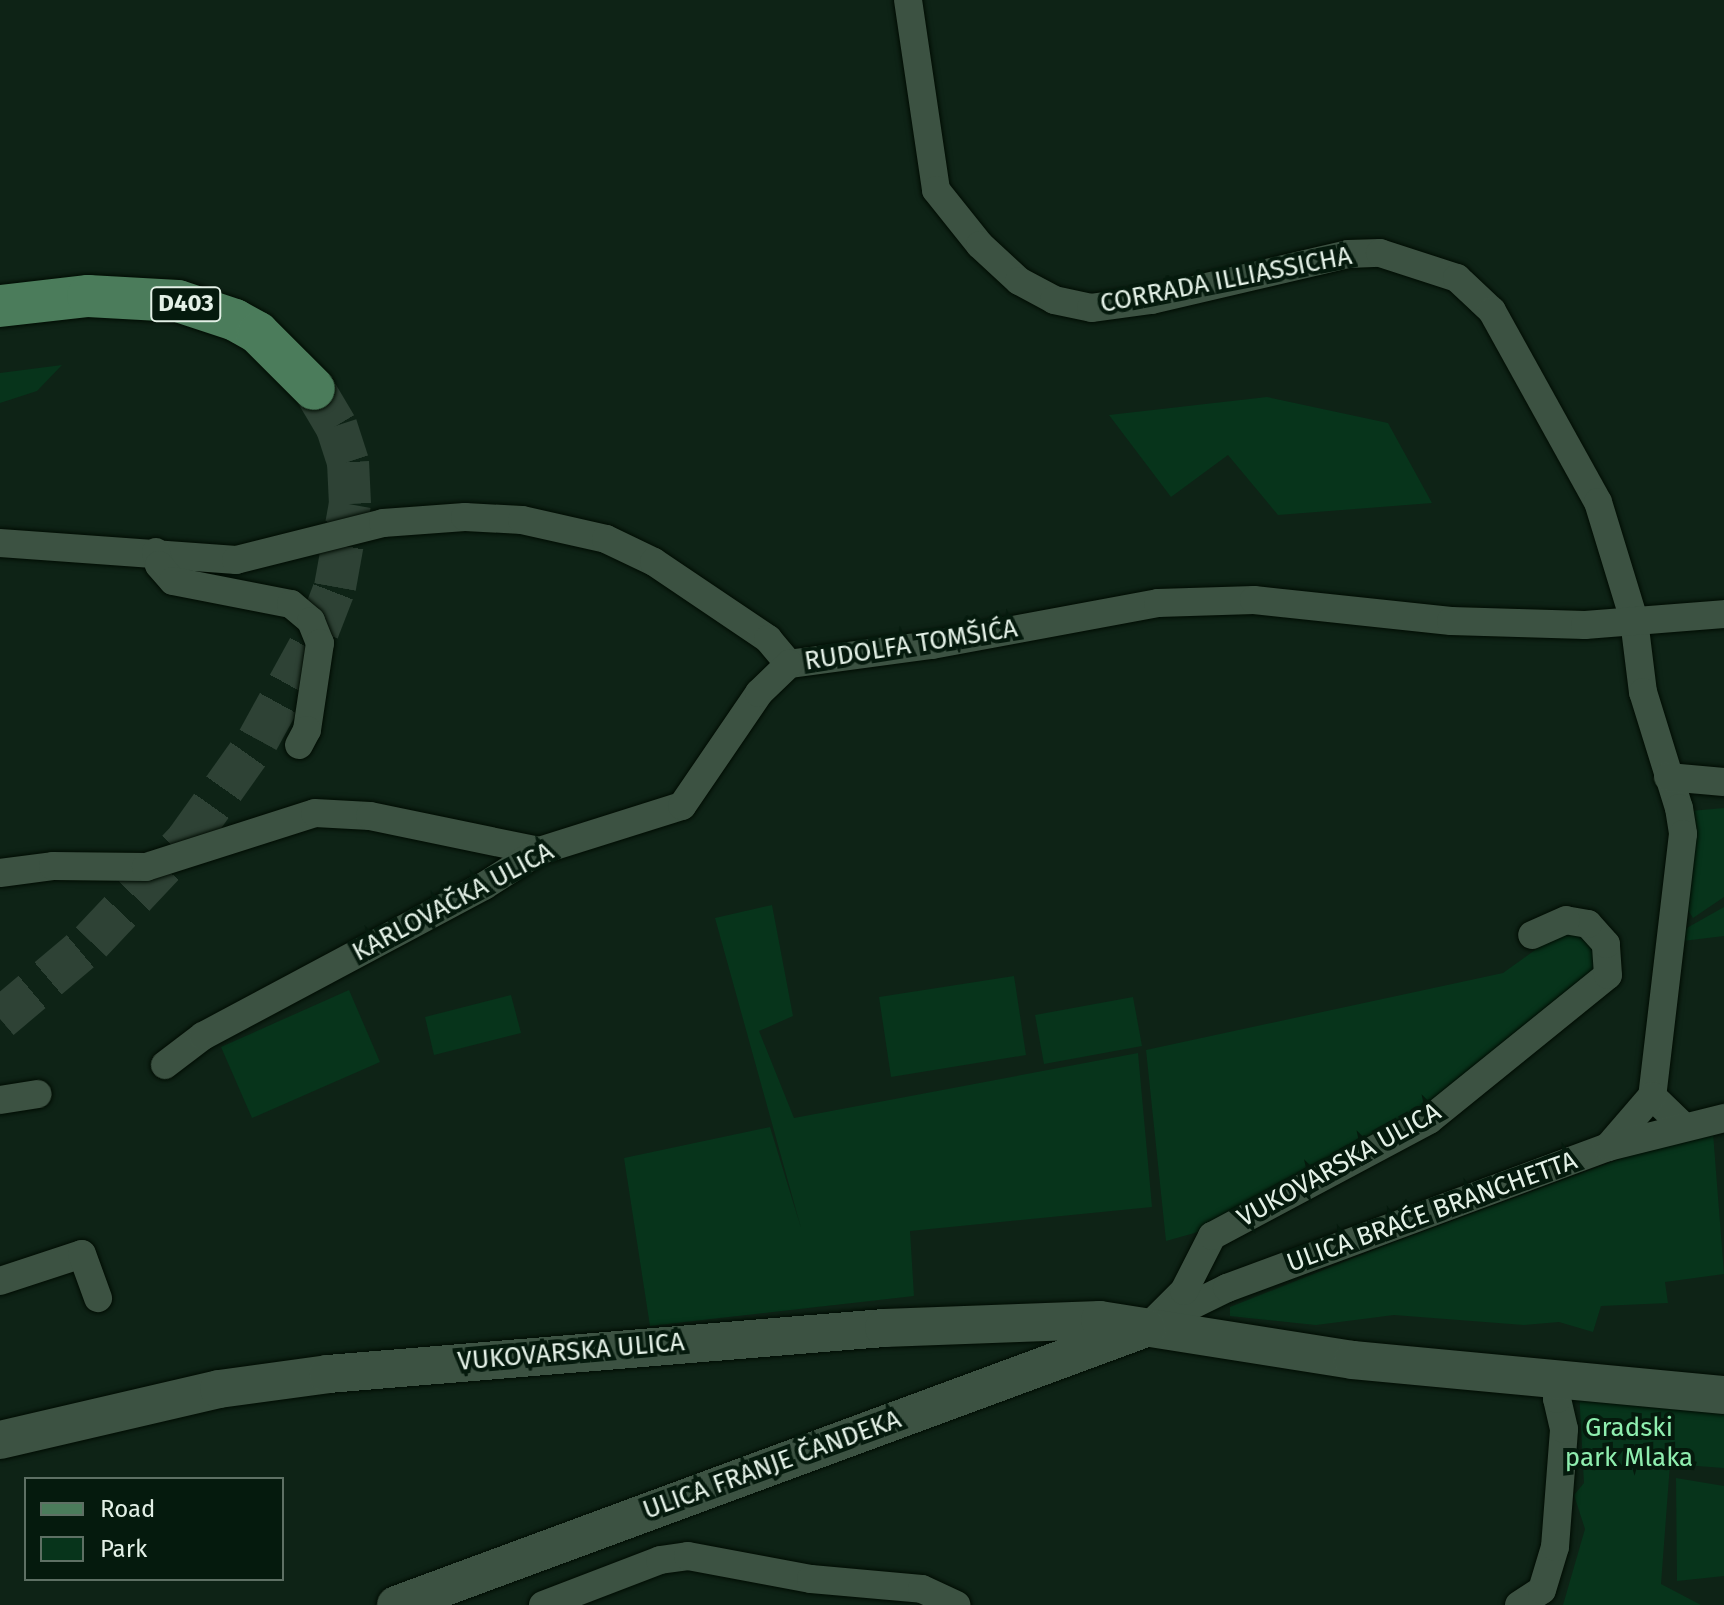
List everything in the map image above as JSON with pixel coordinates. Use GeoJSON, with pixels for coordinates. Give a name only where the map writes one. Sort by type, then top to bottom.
{"type":"FeatureCollection","features":[{"type":"Feature","properties":{"kind":"main road","name":"D403"},"geometry":{"type":"LineString","coordinates":[[0,306],[99,295],[178,301],[235,320],[258,333],[314,389]]}},
{"type":"Feature","properties":{"kind":"main road","name":"VUKOVARSKA ULICA"},"geometry":{"type":"LineString","coordinates":[[0,1440],[234,1386],[526,1354],[991,1323],[1100,1320],[1353,1360],[1724,1395]]}},
{"type":"Feature","properties":{"kind":"main road","name":"ULICA FRANJE ČANDEKA"},"geometry":{"type":"LineString","coordinates":[[396,1605],[1148,1327]]}},
{"type":"Feature","properties":{"kind":"street","name":"CORRADA ILLIASSICHA"},"geometry":{"type":"LineString","coordinates":[[908,0],[936,190],[947,209],[1019,281],[1054,300],[1091,308],[1151,300],[1348,254],[1380,253],[1444,272],[1470,287],[1503,329],[1598,502],[1634,620],[1643,692],[1683,834],[1652,1096]]}},
{"type":"Feature","properties":{"kind":"street","name":"RUDOLFA TOMŠIĆA"},"geometry":{"type":"LineString","coordinates":[[0,543],[236,560],[383,523],[465,517],[533,522],[606,539],[654,562],[768,639],[789,664],[932,645],[1158,603],[1254,600],[1535,624],[1724,614]]}},
{"type":"Feature","properties":{"kind":"street"},"geometry":{"type":"LineString","coordinates":[[156,552],[159,565],[173,581],[291,604],[311,621],[320,643],[307,730],[299,745]]}},
{"type":"Feature","properties":{"kind":"street","name":"KARLOVAČKA ULICA"},"geometry":{"type":"LineString","coordinates":[[165,1065],[203,1036],[484,886],[539,851],[682,806],[759,693],[789,664]]}},
{"type":"Feature","properties":{"kind":"street"},"geometry":{"type":"LineString","coordinates":[[1668,777],[1724,782]]}},
{"type":"Feature","properties":{"kind":"street"},"geometry":{"type":"LineString","coordinates":[[0,873],[53,866],[146,867],[315,813],[370,816],[539,851]]}},
{"type":"Feature","properties":{"kind":"street","name":"VUKOVARSKA ULICA"},"geometry":{"type":"LineString","coordinates":[[1148,1327],[1184,1291],[1212,1236],[1429,1120],[1608,975],[1611,955],[1588,924],[1566,920],[1532,935]]}},
{"type":"Feature","properties":{"kind":"street"},"geometry":{"type":"LineString","coordinates":[[0,1100],[38,1094]]}},
{"type":"Feature","properties":{"kind":"street"},"geometry":{"type":"LineString","coordinates":[[1608,1147],[1652,1096],[1683,1126]]}},
{"type":"Feature","properties":{"kind":"street","name":"ULICA BRAĆE BRANCHETTA"},"geometry":{"type":"LineString","coordinates":[[1148,1327],[1253,1278],[1608,1147],[1724,1118]]}},
{"type":"Feature","properties":{"kind":"street"},"geometry":{"type":"LineString","coordinates":[[1212,1236],[1211,1251],[1223,1275],[1253,1278]]}},
{"type":"Feature","properties":{"kind":"street"},"geometry":{"type":"LineString","coordinates":[[0,1281],[82,1254],[98,1298]]}},
{"type":"Feature","properties":{"kind":"street"},"geometry":{"type":"LineString","coordinates":[[1519,1605],[1542,1590],[1555,1547],[1564,1441],[1560,1378]]}},
{"type":"Feature","properties":{"kind":"street"},"geometry":{"type":"LineString","coordinates":[[543,1605],[660,1560],[709,1556],[811,1579],[922,1589],[956,1605]]}},
{"type":"Feature","properties":{"kind":"green space"},"geometry":{"type":"Polygon","coordinates":[[[62,365],[37,391],[0,403],[0,373],[62,365]]]}},
{"type":"Feature","properties":{"kind":"green space"},"geometry":{"type":"Polygon","coordinates":[[[1267,397],[1388,423],[1432,503],[1278,515],[1228,455],[1171,497],[1109,415],[1267,397]]]}},
{"type":"Feature","properties":{"kind":"green space"},"geometry":{"type":"Polygon","coordinates":[[[1724,808],[1724,897],[1693,918],[1686,907],[1690,811],[1724,808]]]}},
{"type":"Feature","properties":{"kind":"green space"},"geometry":{"type":"Polygon","coordinates":[[[772,905],[793,1016],[759,1031],[794,1118],[1138,1053],[1152,1207],[910,1231],[914,1296],[650,1326],[624,1158],[770,1127],[801,1228],[715,918],[772,905]]]}},
{"type":"Feature","properties":{"kind":"green space"},"geometry":{"type":"Polygon","coordinates":[[[1724,907],[1724,936],[1683,941],[1685,929],[1724,907]]]}},
{"type":"Feature","properties":{"kind":"green space"},"geometry":{"type":"Polygon","coordinates":[[[1573,934],[1590,940],[1597,955],[1594,974],[1425,1112],[1198,1232],[1166,1241],[1146,1050],[1503,973],[1553,937],[1573,934]]]}},
{"type":"Feature","properties":{"kind":"green space"},"geometry":{"type":"Polygon","coordinates":[[[1014,976],[1026,1055],[891,1077],[879,997],[1014,976]]]}},
{"type":"Feature","properties":{"kind":"green space"},"geometry":{"type":"Polygon","coordinates":[[[349,990],[380,1062],[252,1118],[221,1047],[349,990]]]}},
{"type":"Feature","properties":{"kind":"green space"},"geometry":{"type":"Polygon","coordinates":[[[511,995],[521,1033],[434,1055],[425,1017],[511,995]]]}},
{"type":"Feature","properties":{"kind":"green space"},"geometry":{"type":"Polygon","coordinates":[[[1133,997],[1142,1046],[1044,1064],[1035,1015],[1133,997]]]}},
{"type":"Feature","properties":{"kind":"green space"},"geometry":{"type":"Polygon","coordinates":[[[1713,1133],[1724,1274],[1665,1282],[1668,1303],[1601,1306],[1593,1332],[1559,1322],[1524,1325],[1394,1315],[1316,1325],[1230,1316],[1230,1307],[1389,1244],[1650,1148],[1713,1133]]]}},
{"type":"Feature","properties":{"kind":"green space","name":"Gradski park Mlaka"},"geometry":{"type":"Polygon","coordinates":[[[1579,1390],[1724,1407],[1724,1468],[1670,1464],[1661,1584],[1701,1605],[1563,1605],[1585,1529],[1574,1495],[1584,1483],[1579,1390]]]}},
{"type":"Feature","properties":{"kind":"green space"},"geometry":{"type":"Polygon","coordinates":[[[1676,1478],[1724,1486],[1724,1576],[1677,1581],[1676,1478]]]}},
{"type":"Feature","properties":{"kind":"tunnel"},"geometry":{"type":"LineString","coordinates":[[0,1019],[91,942],[187,840],[258,740],[318,631],[335,587],[350,504],[348,462],[336,426],[314,389]]}}]}
